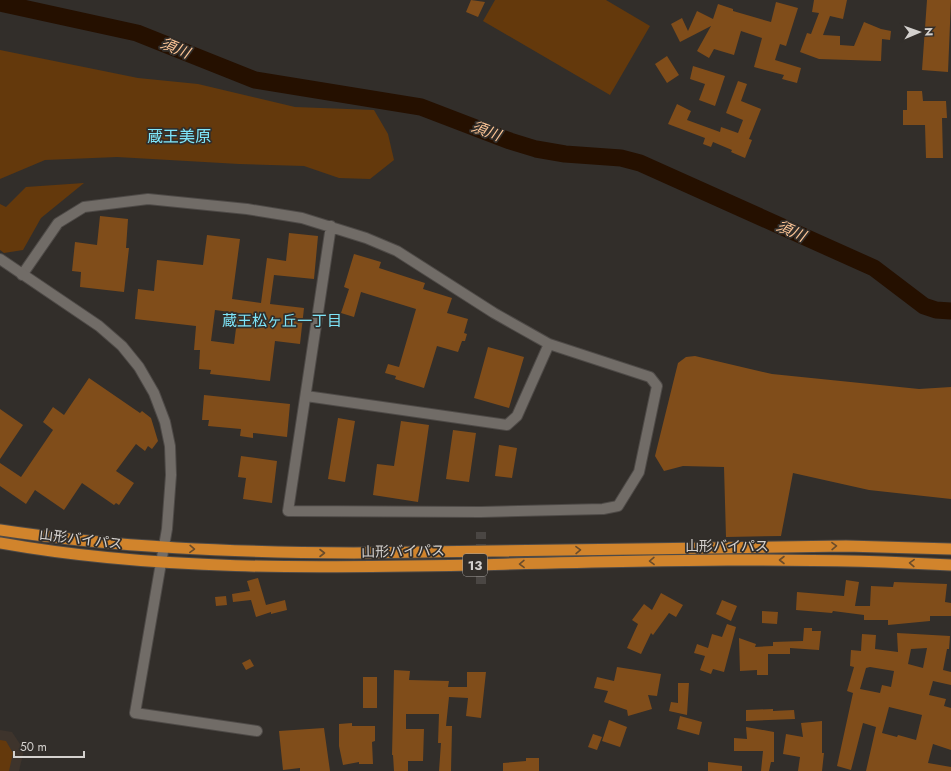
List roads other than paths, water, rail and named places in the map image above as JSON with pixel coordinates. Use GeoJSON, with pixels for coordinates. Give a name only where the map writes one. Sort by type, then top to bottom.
{"type":"FeatureCollection","features":[{"type":"Feature","properties":{"kind":"highway","name":"山形バイパス"},"geometry":{"type":"LineString","coordinates":[[0,530],[84,542],[164,548],[347,553],[846,546],[951,549]]}},
{"type":"Feature","properties":{"kind":"highway","name":"山形バイパス"},"geometry":{"type":"LineString","coordinates":[[0,543],[54,552],[161,563],[295,568],[780,560],[951,565]]}},
{"type":"Feature","properties":{"kind":"street"},"geometry":{"type":"LineString","coordinates":[[22,275],[58,223],[84,207],[148,199],[247,209],[302,218],[331,226],[366,238],[397,251],[494,313],[549,344],[650,376],[656,386],[639,472],[618,506],[603,509],[481,512],[288,511],[331,226]]}},
{"type":"Feature","properties":{"kind":"street"},"geometry":{"type":"LineString","coordinates":[[0,259],[99,326],[122,346],[139,367],[154,393],[165,422],[170,446],[171,475],[164,548],[135,713],[257,731]]}},
{"type":"Feature","properties":{"kind":"street"},"geometry":{"type":"LineString","coordinates":[[306,396],[507,424],[517,416],[549,344]]}},
{"type":"Feature","properties":{"kind":"waterway","name":"須川"},"geometry":{"type":"LineString","coordinates":[[0,3],[137,33],[255,80],[421,107],[510,141],[536,149],[565,154],[621,158],[640,163],[874,268],[924,306],[936,310],[951,311]]}},
{"type":"Feature","properties":{"kind":"tunnel"},"geometry":{"type":"LineString","coordinates":[[481,532],[481,584]]}},
{"type":"Feature","properties":{"kind":"district","name":"蔵王美原"},"geometry":{"type":"Point","coordinates":[179,136]}},
{"type":"Feature","properties":{"kind":"district","name":"蔵王松ヶ丘一丁目"},"geometry":{"type":"Point","coordinates":[282,321]}}]}
